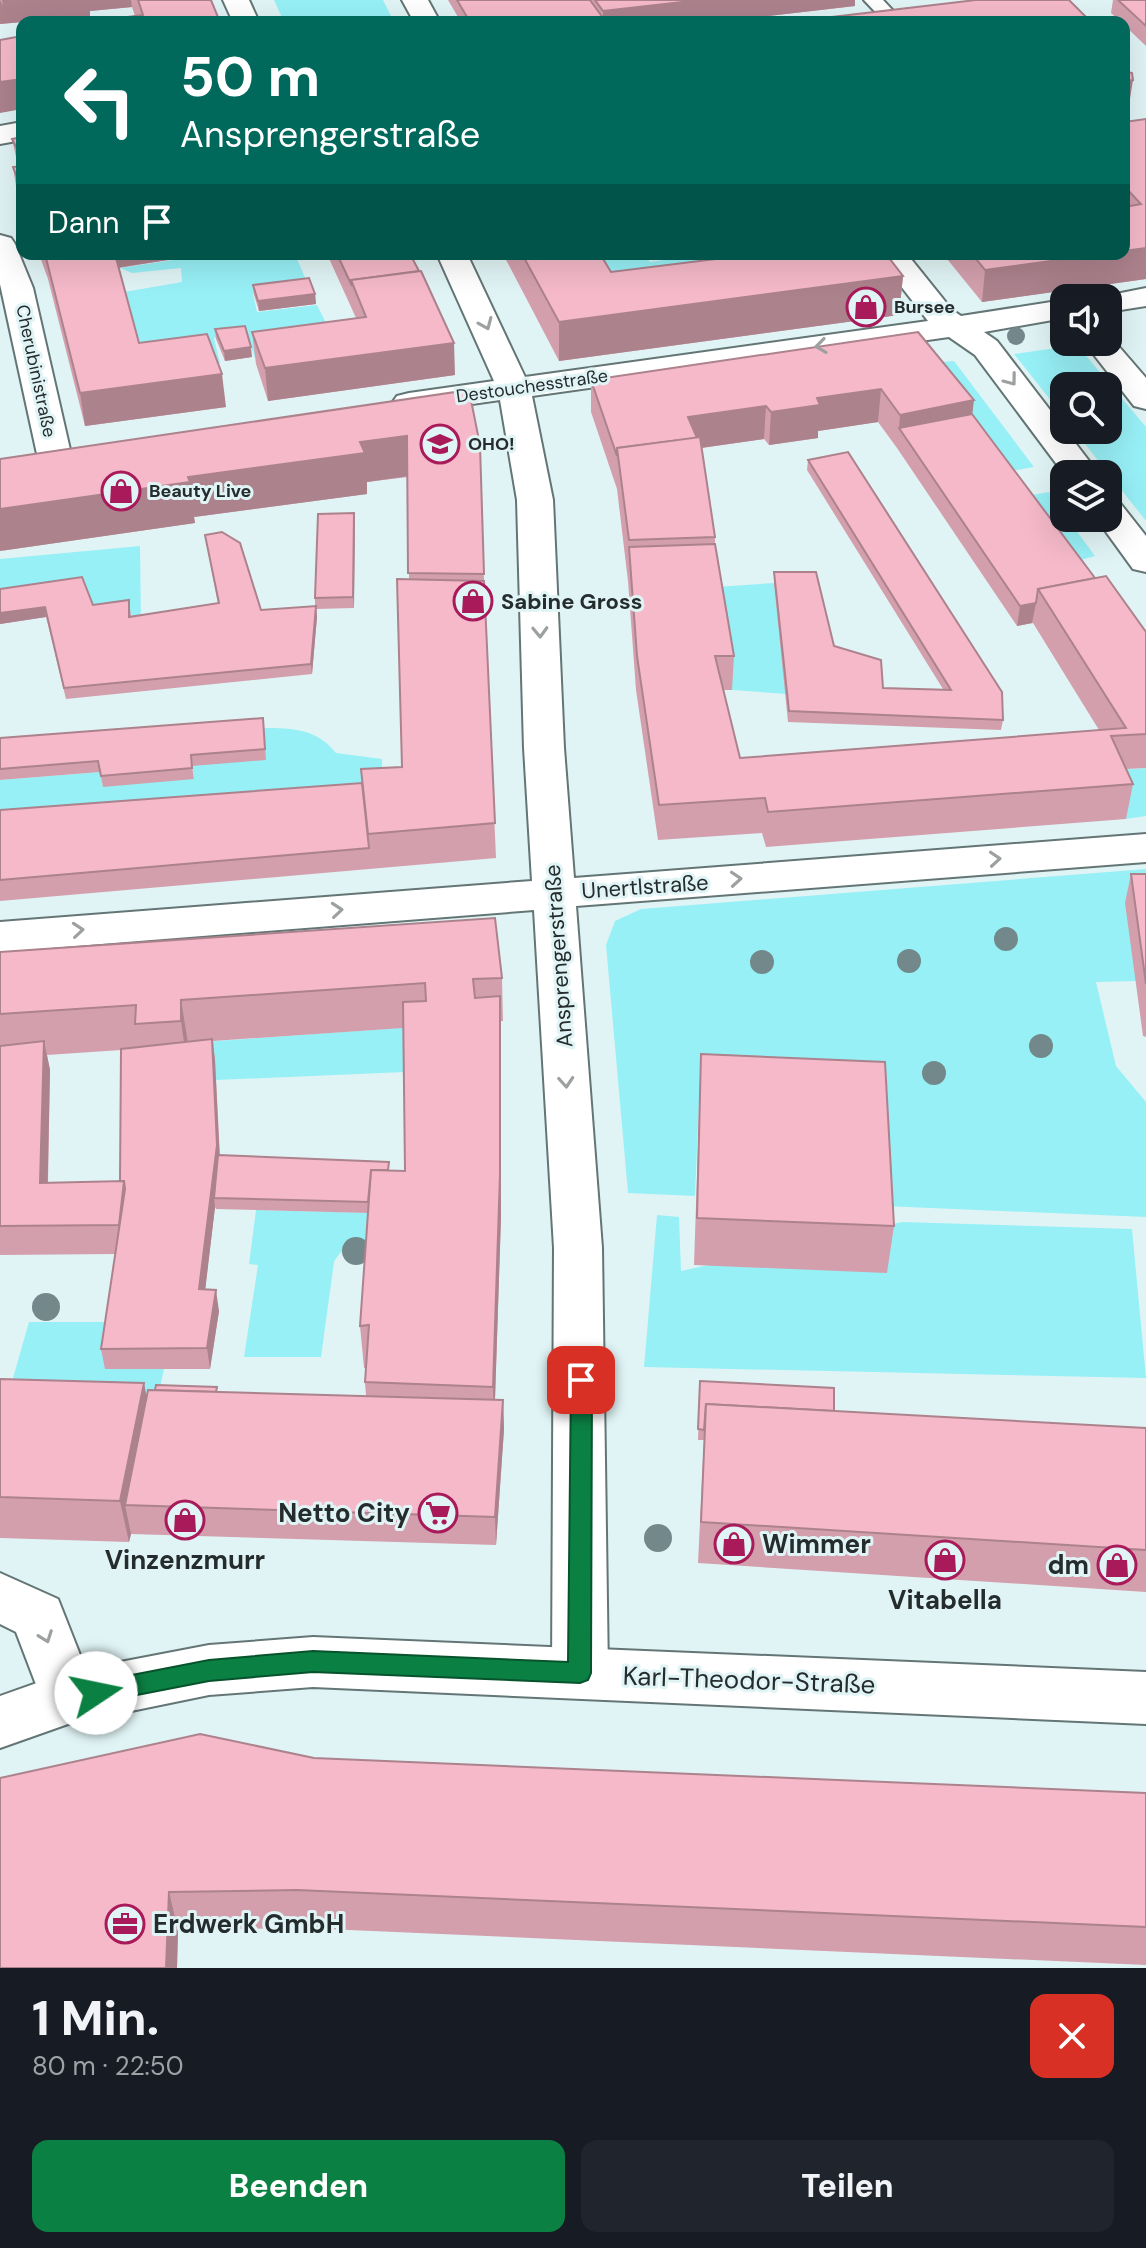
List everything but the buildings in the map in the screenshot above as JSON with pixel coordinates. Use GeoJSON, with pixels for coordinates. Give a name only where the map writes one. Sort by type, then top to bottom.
{"type":"FeatureCollection","features":[{"type":"Feature","properties":{"kind":"street"},"geometry":{"type":"LineString","coordinates":[[874,12],[916,13]]}},
{"type":"Feature","properties":{"kind":"street","name":"Cherubinistraße"},"geometry":{"type":"LineString","coordinates":[[0,244],[17,288],[54,454]]}},
{"type":"Feature","properties":{"kind":"street","name":"Ansprengerstraße"},"geometry":{"type":"LineString","coordinates":[[455,260],[514,388],[535,500],[544,748],[578,1248],[580,1673]]}},
{"type":"Feature","properties":{"kind":"street"},"geometry":{"type":"LineString","coordinates":[[896,260],[941,317],[986,348],[1071,460]]}},
{"type":"Feature","properties":{"kind":"street"},"geometry":{"type":"LineString","coordinates":[[1122,301],[1146,297]]}},
{"type":"Feature","properties":{"kind":"street","name":"Destouchesstraße"},"geometry":{"type":"LineString","coordinates":[[386,406],[1050,311]]}},
{"type":"Feature","properties":{"kind":"street"},"geometry":{"type":"LineString","coordinates":[[1111,356],[1146,399]]}},
{"type":"Feature","properties":{"kind":"street"},"geometry":{"type":"LineString","coordinates":[[19,459],[90,449]]}},
{"type":"Feature","properties":{"kind":"street"},"geometry":{"type":"LineString","coordinates":[[1122,529],[1146,561]]}},
{"type":"Feature","properties":{"kind":"street","name":"Unertlstraße"},"geometry":{"type":"LineString","coordinates":[[0,937],[1146,848]]}},
{"type":"Feature","properties":{"kind":"street"},"geometry":{"type":"LineString","coordinates":[[0,1597],[38,1616],[68,1698]]}},
{"type":"Feature","properties":{"kind":"street","name":"Karl-Theodor-Straße"},"geometry":{"type":"LineString","coordinates":[[0,1722],[68,1698],[209,1670],[313,1662],[1146,1698]]}},
{"type":"Feature","properties":{"kind":"shaded area"},"geometry":{"type":"Polygon","coordinates":[[[274,0],[383,0],[391,16],[281,16],[274,0]]]}},
{"type":"Feature","properties":{"kind":"shaded area"},"geometry":{"type":"Polygon","coordinates":[[[173,260],[298,260],[309,287],[253,294],[257,312],[317,305],[339,349],[255,358],[247,335],[214,338],[220,363],[149,372],[124,292],[182,282],[181,268],[132,273],[120,268],[173,260]]]}},
{"type":"Feature","properties":{"kind":"shaded area"},"geometry":{"type":"Polygon","coordinates":[[[600,260],[741,260],[624,301],[600,260]]]}},
{"type":"Feature","properties":{"kind":"shaded area"},"geometry":{"type":"Polygon","coordinates":[[[1050,349],[1050,356],[1086,356],[1100,372],[1050,372],[1050,399],[1014,354],[1050,349]]]}},
{"type":"Feature","properties":{"kind":"shaded area"},"geometry":{"type":"Polygon","coordinates":[[[954,361],[1034,467],[1000,473],[915,364],[954,361]]]}},
{"type":"Feature","properties":{"kind":"shaded area"},"geometry":{"type":"Polygon","coordinates":[[[1122,398],[1146,427],[1146,521],[1122,491],[1122,460],[1098,460],[1085,444],[1122,444],[1122,398]]]}},
{"type":"Feature","properties":{"kind":"shaded area"},"geometry":{"type":"Polygon","coordinates":[[[1049,492],[1050,532],[1077,532],[1095,556],[1066,564],[1016,498],[1049,492]]]}},
{"type":"Feature","properties":{"kind":"shaded area"},"geometry":{"type":"Polygon","coordinates":[[[140,546],[141,624],[130,627],[130,610],[0,600],[0,559],[140,546]]]}},
{"type":"Feature","properties":{"kind":"shaded area"},"geometry":{"type":"Polygon","coordinates":[[[774,583],[787,694],[732,690],[715,587],[774,583]]]}},
{"type":"Feature","properties":{"kind":"shaded area"},"geometry":{"type":"Polygon","coordinates":[[[264,728],[304,732],[321,739],[336,753],[382,759],[383,794],[0,822],[0,780],[100,772],[103,786],[194,778],[192,766],[264,728]]]}},
{"type":"Feature","properties":{"kind":"shaded area"},"geometry":{"type":"Polygon","coordinates":[[[1146,768],[1146,816],[1126,819],[1104,771],[1146,768]]]}},
{"type":"Feature","properties":{"kind":"shaded area"},"geometry":{"type":"Polygon","coordinates":[[[1146,869],[1146,904],[1136,981],[1096,982],[1116,1066],[1146,1102],[1146,1217],[884,1206],[699,1102],[695,1196],[628,1193],[606,945],[615,921],[641,909],[1146,869]]]}},
{"type":"Feature","properties":{"kind":"shaded area"},"geometry":{"type":"Polygon","coordinates":[[[427,1026],[405,1072],[216,1080],[215,1060],[188,1043],[427,1026]]]}},
{"type":"Feature","properties":{"kind":"shaded area"},"geometry":{"type":"Polygon","coordinates":[[[256,1210],[374,1213],[372,1241],[350,1246],[334,1262],[321,1357],[244,1357],[258,1265],[249,1264],[256,1210]]]}},
{"type":"Feature","properties":{"kind":"shaded area"},"geometry":{"type":"Polygon","coordinates":[[[657,1215],[679,1217],[681,1271],[902,1222],[1132,1229],[1146,1378],[644,1367],[657,1215]]]}},
{"type":"Feature","properties":{"kind":"shaded area"},"geometry":{"type":"Polygon","coordinates":[[[29,1322],[113,1322],[164,1369],[153,1419],[1,1420],[29,1322]]]}},
{"type":"Feature","properties":{"kind":"place","name":"Bursee"},"geometry":{"type":"Point","coordinates":[866,307]}},
{"type":"Feature","properties":{"kind":"place","name":"OHO!"},"geometry":{"type":"Point","coordinates":[440,444]}},
{"type":"Feature","properties":{"kind":"place","name":"Beauty Live"},"geometry":{"type":"Point","coordinates":[121,491]}},
{"type":"Feature","properties":{"kind":"place","name":"Sabine Gross"},"geometry":{"type":"Point","coordinates":[473,601]}},
{"type":"Feature","properties":{"kind":"place","name":"Netto City"},"geometry":{"type":"Point","coordinates":[438,1513]}},
{"type":"Feature","properties":{"kind":"place","name":"Vinzenzmurr"},"geometry":{"type":"Point","coordinates":[185,1520]}},
{"type":"Feature","properties":{"kind":"place","name":"Wimmer"},"geometry":{"type":"Point","coordinates":[734,1544]}},
{"type":"Feature","properties":{"kind":"place","name":"Vitabella"},"geometry":{"type":"Point","coordinates":[945,1560]}},
{"type":"Feature","properties":{"kind":"place","name":"dm"},"geometry":{"type":"Point","coordinates":[1117,1565]}},
{"type":"Feature","properties":{"kind":"place","name":"Erdwerk GmbH"},"geometry":{"type":"Point","coordinates":[125,1924]}},
{"type":"Feature","properties":{"kind":"route"},"geometry":{"type":"LineString","coordinates":[[96,1693],[209,1670],[313,1662],[580,1673],[581,1380]]}}]}
